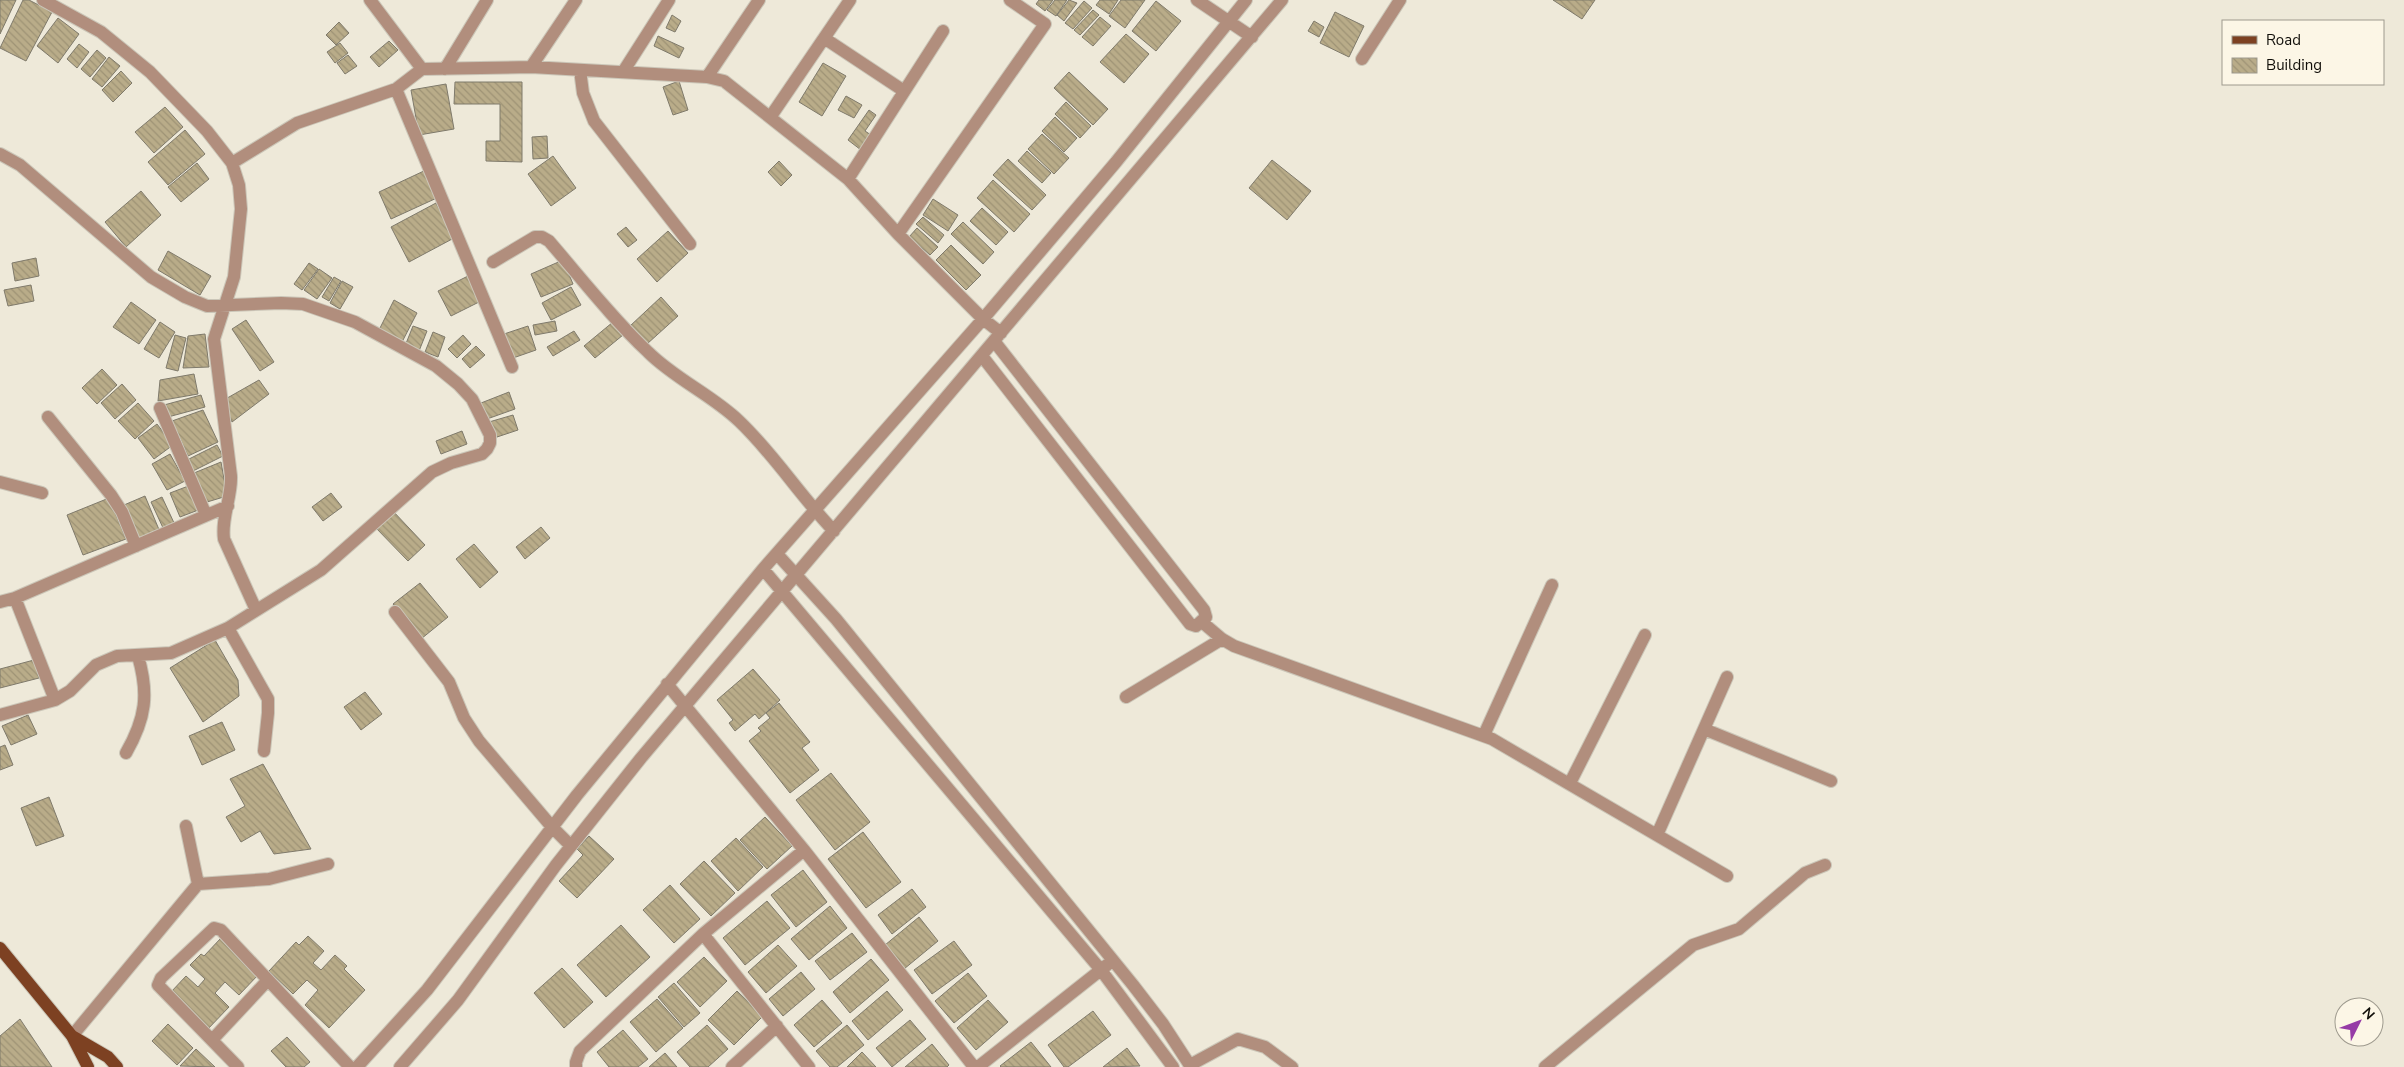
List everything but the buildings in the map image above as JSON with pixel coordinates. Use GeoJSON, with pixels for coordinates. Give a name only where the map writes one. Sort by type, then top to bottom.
{"type":"FeatureCollection","features":[{"type":"Feature","properties":{"kind":"main road"},"geometry":{"type":"LineString","coordinates":[[0,948],[72,1036],[88,1067]]}},
{"type":"Feature","properties":{"kind":"main road"},"geometry":{"type":"LineString","coordinates":[[72,1036],[108,1057],[118,1067]]}},
{"type":"Feature","properties":{"kind":"street"},"geometry":{"type":"LineString","coordinates":[[43,0],[101,32],[150,72],[207,131],[232,163],[239,185],[241,209],[234,277],[214,339],[231,476],[231,491],[222,530],[224,539],[256,610]]}},
{"type":"Feature","properties":{"kind":"street"},"geometry":{"type":"LineString","coordinates":[[370,0],[422,70]]}},
{"type":"Feature","properties":{"kind":"street"},"geometry":{"type":"LineString","coordinates":[[446,69],[487,0]]}},
{"type":"Feature","properties":{"kind":"street"},"geometry":{"type":"LineString","coordinates":[[531,67],[576,0]]}},
{"type":"Feature","properties":{"kind":"street"},"geometry":{"type":"LineString","coordinates":[[623,72],[669,0]]}},
{"type":"Feature","properties":{"kind":"street"},"geometry":{"type":"LineString","coordinates":[[707,77],[759,0]]}},
{"type":"Feature","properties":{"kind":"street"},"geometry":{"type":"LineString","coordinates":[[771,116],[850,0]]}},
{"type":"Feature","properties":{"kind":"street"},"geometry":{"type":"LineString","coordinates":[[898,234],[1045,24],[1010,0]]}},
{"type":"Feature","properties":{"kind":"street"},"geometry":{"type":"LineString","coordinates":[[1197,0],[1252,37]]}},
{"type":"Feature","properties":{"kind":"street"},"geometry":{"type":"LineString","coordinates":[[357,1067],[427,990],[552,827],[763,569],[983,319],[1230,22],[1246,0]]}},
{"type":"Feature","properties":{"kind":"street"},"geometry":{"type":"LineString","coordinates":[[400,1067],[458,1000],[571,846],[686,704],[1282,0]]}},
{"type":"Feature","properties":{"kind":"street"},"geometry":{"type":"LineString","coordinates":[[1362,59],[1400,0]]}},
{"type":"Feature","properties":{"kind":"street"},"geometry":{"type":"LineString","coordinates":[[848,179],[943,31]]}},
{"type":"Feature","properties":{"kind":"street"},"geometry":{"type":"LineString","coordinates":[[824,38],[904,91]]}},
{"type":"Feature","properties":{"kind":"street"},"geometry":{"type":"LineString","coordinates":[[232,163],[296,123],[396,89],[422,70],[531,67],[707,77],[724,81],[771,116],[848,179],[898,234],[983,319],[1204,610],[1206,617],[1202,622],[1196,626],[1190,624],[982,356]]}},
{"type":"Feature","properties":{"kind":"street"},"geometry":{"type":"LineString","coordinates":[[580,70],[583,94],[594,121],[690,244]]}},
{"type":"Feature","properties":{"kind":"street"},"geometry":{"type":"LineString","coordinates":[[396,89],[512,367]]}},
{"type":"Feature","properties":{"kind":"street"},"geometry":{"type":"LineString","coordinates":[[0,154],[20,165],[151,277],[184,297],[206,306],[302,304],[355,322],[420,356],[458,384],[472,399],[490,435],[488,449],[482,454],[451,463],[432,472],[320,570],[228,628],[181,650],[138,656],[117,656],[96,665],[70,691],[55,700],[0,715]]}},
{"type":"Feature","properties":{"kind":"street"},"geometry":{"type":"LineString","coordinates":[[493,262],[535,237],[542,237],[549,241],[647,352],[666,369],[730,412],[746,428],[815,512],[834,531]]}},
{"type":"Feature","properties":{"kind":"street"},"geometry":{"type":"LineString","coordinates":[[160,408],[206,515]]}},
{"type":"Feature","properties":{"kind":"street"},"geometry":{"type":"LineString","coordinates":[[48,418],[111,495],[122,512],[136,546]]}},
{"type":"Feature","properties":{"kind":"street"},"geometry":{"type":"LineString","coordinates":[[0,482],[42,493]]}},
{"type":"Feature","properties":{"kind":"street"},"geometry":{"type":"LineString","coordinates":[[0,602],[15,598],[228,506]]}},
{"type":"Feature","properties":{"kind":"street"},"geometry":{"type":"LineString","coordinates":[[777,554],[836,619],[1113,960],[1163,1024],[1190,1066],[1238,1039],[1265,1047],[1292,1067]]}},
{"type":"Feature","properties":{"kind":"street"},"geometry":{"type":"LineString","coordinates":[[763,569],[1101,970],[1173,1067]]}},
{"type":"Feature","properties":{"kind":"street"},"geometry":{"type":"LineString","coordinates":[[1484,735],[1552,585]]}},
{"type":"Feature","properties":{"kind":"street"},"geometry":{"type":"LineString","coordinates":[[15,598],[55,700]]}},
{"type":"Feature","properties":{"kind":"street"},"geometry":{"type":"LineString","coordinates":[[395,612],[449,682],[464,718],[479,741],[552,827],[571,846]]}},
{"type":"Feature","properties":{"kind":"street"},"geometry":{"type":"LineString","coordinates":[[1202,622],[1222,640],[1234,646],[1484,735],[1728,876]]}},
{"type":"Feature","properties":{"kind":"street"},"geometry":{"type":"LineString","coordinates":[[228,628],[268,699],[264,751]]}},
{"type":"Feature","properties":{"kind":"street"},"geometry":{"type":"LineString","coordinates":[[1570,784],[1645,635]]}},
{"type":"Feature","properties":{"kind":"street"},"geometry":{"type":"LineString","coordinates":[[1126,697],[1222,640]]}},
{"type":"Feature","properties":{"kind":"street"},"geometry":{"type":"LineString","coordinates":[[126,753],[136,736],[144,712],[145,679],[138,656]]}},
{"type":"Feature","properties":{"kind":"street"},"geometry":{"type":"LineString","coordinates":[[1657,835],[1727,677]]}},
{"type":"Feature","properties":{"kind":"street"},"geometry":{"type":"LineString","coordinates":[[668,684],[804,850],[974,1067]]}},
{"type":"Feature","properties":{"kind":"street"},"geometry":{"type":"LineString","coordinates":[[1704,729],[1831,781]]}},
{"type":"Feature","properties":{"kind":"street"},"geometry":{"type":"LineString","coordinates":[[186,826],[198,884]]}},
{"type":"Feature","properties":{"kind":"street"},"geometry":{"type":"LineString","coordinates":[[576,1067],[580,1051],[702,934],[804,850]]}},
{"type":"Feature","properties":{"kind":"street"},"geometry":{"type":"LineString","coordinates":[[72,1036],[198,884],[269,879],[328,864]]}},
{"type":"Feature","properties":{"kind":"street"},"geometry":{"type":"LineString","coordinates":[[1545,1067],[1694,945],[1739,929],[1805,873],[1825,865]]}},
{"type":"Feature","properties":{"kind":"street"},"geometry":{"type":"LineString","coordinates":[[238,1067],[158,985],[161,978],[214,928],[221,930],[350,1067]]}},
{"type":"Feature","properties":{"kind":"street"},"geometry":{"type":"LineString","coordinates":[[702,934],[809,1067]]}},
{"type":"Feature","properties":{"kind":"street"},"geometry":{"type":"LineString","coordinates":[[978,1067],[1113,960]]}},
{"type":"Feature","properties":{"kind":"street"},"geometry":{"type":"LineString","coordinates":[[212,1040],[268,980]]}},
{"type":"Feature","properties":{"kind":"street"},"geometry":{"type":"LineString","coordinates":[[732,1067],[777,1026]]}}]}
